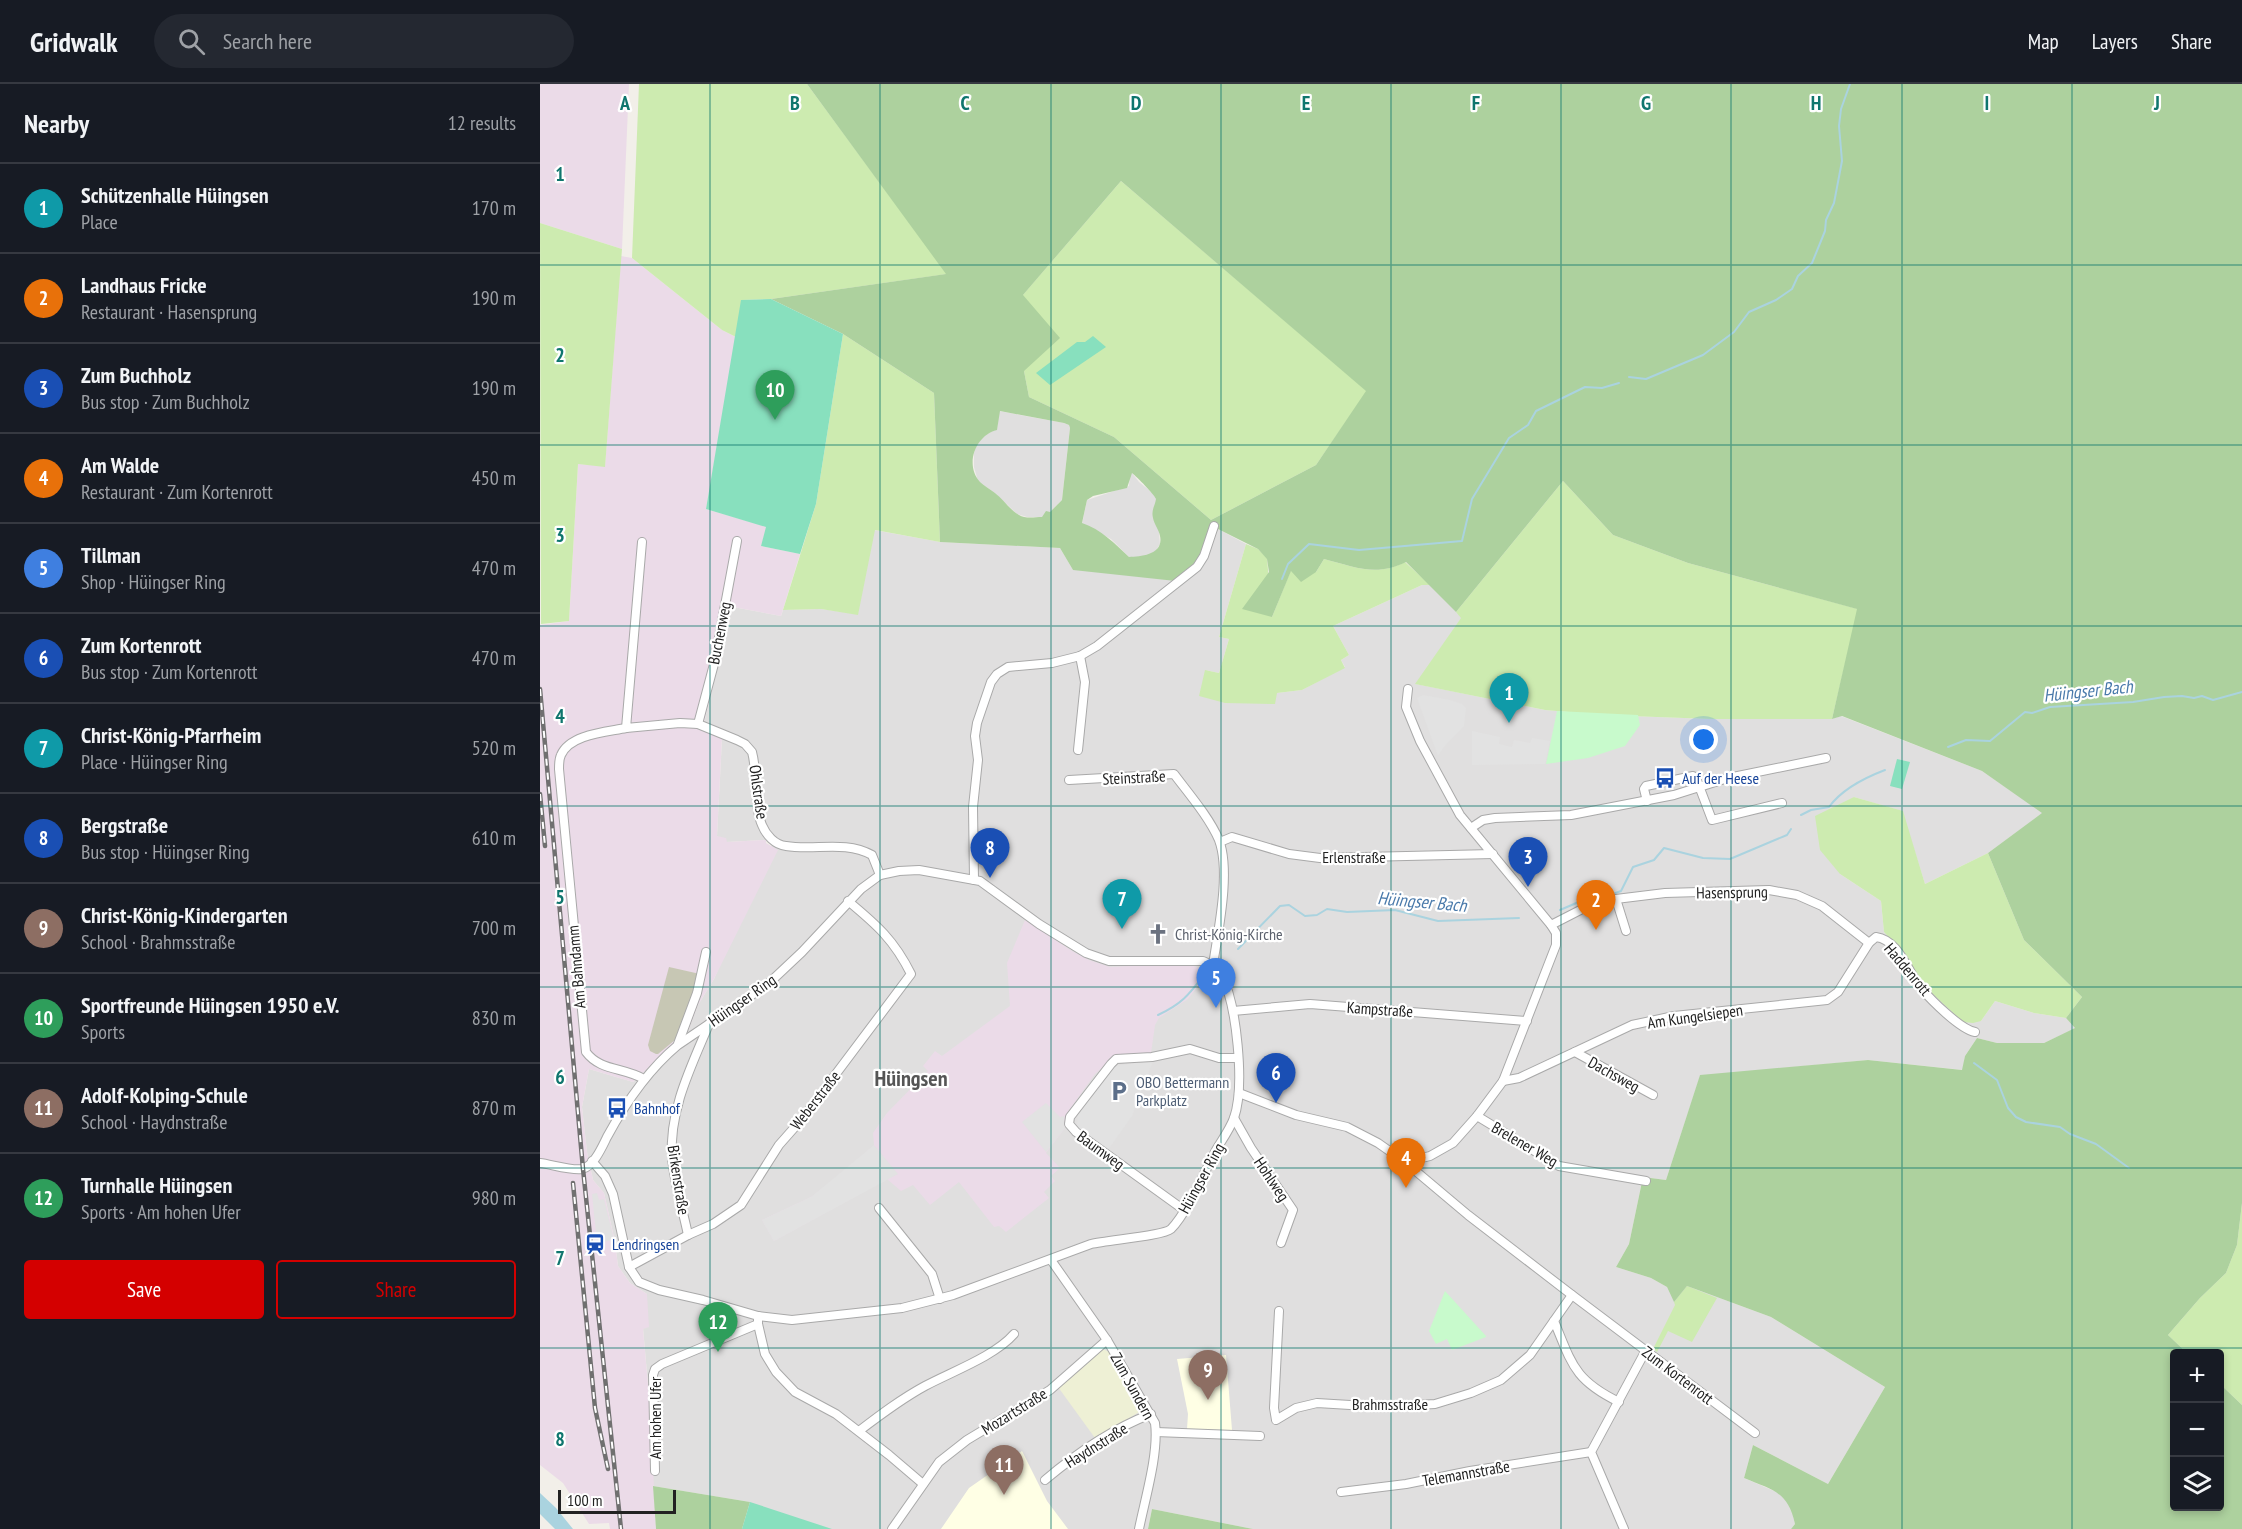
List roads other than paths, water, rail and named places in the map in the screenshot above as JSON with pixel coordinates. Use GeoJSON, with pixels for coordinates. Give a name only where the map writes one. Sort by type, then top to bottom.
{"type":"FeatureCollection","features":[{"type":"Feature","properties":{"kind":"street"},"geometry":{"type":"LineString","coordinates":[[974,879],[973,807],[978,760],[976,723],[991,682],[997,674],[1008,667],[1052,663],[1080,656],[1133,618],[1197,567],[1204,556],[1214,526]]}},
{"type":"Feature","properties":{"kind":"street","name":"Buchenweg"},"geometry":{"type":"LineString","coordinates":[[698,724],[714,664],[737,540]]}},
{"type":"Feature","properties":{"kind":"street"},"geometry":{"type":"LineString","coordinates":[[626,728],[642,542]]}},
{"type":"Feature","properties":{"kind":"street"},"geometry":{"type":"LineString","coordinates":[[1078,750],[1085,682],[1080,656]]}},
{"type":"Feature","properties":{"kind":"street"},"geometry":{"type":"LineString","coordinates":[[1405,1162],[1443,1150],[1453,1143],[1503,1081],[1556,945],[1556,933],[1551,925],[1460,815],[1420,741],[1406,707],[1408,688]]}},
{"type":"Feature","properties":{"kind":"street","name":"Ohlstraße"},"geometry":{"type":"LineString","coordinates":[[567,746],[577,739],[626,728],[680,723],[698,724],[737,740],[745,744],[752,752],[762,825],[770,838],[784,846],[855,848],[872,855],[880,875]]}},
{"type":"Feature","properties":{"kind":"street","name":"Am Bahndamm"},"geometry":{"type":"LineString","coordinates":[[567,746],[560,755],[559,769],[584,1047],[594,1062],[631,1072],[644,1080]]}},
{"type":"Feature","properties":{"kind":"street"},"geometry":{"type":"LineString","coordinates":[[1471,828],[1483,820],[1494,818],[1571,815],[1647,801],[1761,771],[1826,758]]}},
{"type":"Feature","properties":{"kind":"street","name":"Steinstraße"},"geometry":{"type":"LineString","coordinates":[[1069,780],[1174,774],[1214,830],[1220,842],[1224,860],[1221,912],[1213,965]]}},
{"type":"Feature","properties":{"kind":"street"},"geometry":{"type":"LineString","coordinates":[[1647,801],[1644,789],[1646,786],[1694,776],[1712,820],[1782,803]]}},
{"type":"Feature","properties":{"kind":"street","name":"Erlenstraße"},"geometry":{"type":"LineString","coordinates":[[1220,842],[1232,837],[1289,854],[1320,858],[1493,854]]}},
{"type":"Feature","properties":{"kind":"street"},"geometry":{"type":"LineString","coordinates":[[880,875],[919,870],[974,879],[987,885],[1040,924],[1086,953],[1109,961],[1203,961],[1213,965]]}},
{"type":"Feature","properties":{"kind":"street","name":"Hüingser Ring"},"geometry":{"type":"LineString","coordinates":[[592,1161],[622,1111],[664,1056],[768,984],[802,952],[848,901],[880,875]]}},
{"type":"Feature","properties":{"kind":"street","name":"Hasensprung"},"geometry":{"type":"LineString","coordinates":[[1551,925],[1594,903],[1616,899],[1665,893],[1769,890],[1797,895],[1822,906],[1869,943]]}},
{"type":"Feature","properties":{"kind":"street"},"geometry":{"type":"LineString","coordinates":[[1616,899],[1626,931]]}},
{"type":"Feature","properties":{"kind":"street","name":"Weberstraße"},"geometry":{"type":"LineString","coordinates":[[629,1267],[713,1224],[741,1205],[779,1145],[802,1119],[911,974],[900,952],[885,933],[848,901]]}},
{"type":"Feature","properties":{"kind":"street","name":"Haddenrott"},"geometry":{"type":"LineString","coordinates":[[1869,943],[1876,937],[1882,938],[1891,945],[1921,987],[1964,1028],[1975,1032]]}},
{"type":"Feature","properties":{"kind":"street","name":"Am Kungelsiepen"},"geometry":{"type":"LineString","coordinates":[[1503,1081],[1519,1078],[1632,1025],[1674,1016],[1827,1000],[1838,992],[1869,943]]}},
{"type":"Feature","properties":{"kind":"street","name":"Hüingser Ring"},"geometry":{"type":"LineString","coordinates":[[678,1045],[698,993],[706,952]]}},
{"type":"Feature","properties":{"kind":"street","name":"Hüingser Ring"},"geometry":{"type":"LineString","coordinates":[[629,1267],[639,1282],[659,1290],[703,1300],[758,1320],[792,1320],[902,1308],[940,1299],[1091,1244],[1110,1239],[1161,1234],[1170,1229],[1184,1210],[1234,1118],[1239,1093],[1233,1011],[1221,974],[1213,965]]}},
{"type":"Feature","properties":{"kind":"street","name":"Kampstraße"},"geometry":{"type":"LineString","coordinates":[[1233,1011],[1310,1004],[1527,1021]]}},
{"type":"Feature","properties":{"kind":"street","name":"Birkenstraße"},"geometry":{"type":"LineString","coordinates":[[688,1235],[672,1160],[673,1130],[681,1092],[709,1023]]}},
{"type":"Feature","properties":{"kind":"street","name":"Baumweg"},"geometry":{"type":"LineString","coordinates":[[1184,1210],[1076,1132],[1069,1124],[1070,1117],[1116,1059],[1152,1057],[1190,1049],[1219,1058],[1238,1058]]}},
{"type":"Feature","properties":{"kind":"street","name":"Dachsweg"},"geometry":{"type":"LineString","coordinates":[[1575,1052],[1653,1095]]}},
{"type":"Feature","properties":{"kind":"street","name":"Zum Kortenrott"},"geometry":{"type":"LineString","coordinates":[[1239,1093],[1296,1115],[1347,1126],[1378,1143],[1405,1162],[1468,1215],[1755,1433]]}},
{"type":"Feature","properties":{"kind":"street","name":"Brelener Weg"},"geometry":{"type":"LineString","coordinates":[[1477,1116],[1558,1166],[1646,1181]]}},
{"type":"Feature","properties":{"kind":"street","name":"Hohlweg"},"geometry":{"type":"LineString","coordinates":[[1234,1118],[1251,1148],[1293,1210],[1281,1243]]}},
{"type":"Feature","properties":{"kind":"street"},"geometry":{"type":"LineString","coordinates":[[540,1163],[583,1169],[592,1161],[605,1176],[613,1194],[629,1267]]}},
{"type":"Feature","properties":{"kind":"street"},"geometry":{"type":"LineString","coordinates":[[879,1208],[932,1274],[940,1299]]}},
{"type":"Feature","properties":{"kind":"street","name":"Zum Sundern"},"geometry":{"type":"LineString","coordinates":[[1051,1260],[1107,1340],[1151,1414],[1156,1432],[1140,1529]]}},
{"type":"Feature","properties":{"kind":"street","name":"Brahmsstraße"},"geometry":{"type":"LineString","coordinates":[[1279,1311],[1274,1408],[1276,1420],[1296,1408],[1317,1403],[1383,1407],[1420,1406],[1472,1393],[1501,1380],[1530,1355],[1572,1295]]}},
{"type":"Feature","properties":{"kind":"street"},"geometry":{"type":"LineString","coordinates":[[758,1320],[765,1354],[776,1372],[795,1392],[817,1403],[859,1431],[922,1484]]}},
{"type":"Feature","properties":{"kind":"street","name":"Am hohen Ufer"},"geometry":{"type":"LineString","coordinates":[[655,1471],[653,1375],[655,1369],[758,1320]]}},
{"type":"Feature","properties":{"kind":"street"},"geometry":{"type":"LineString","coordinates":[[1554,1321],[1578,1373],[1586,1383],[1619,1402]]}},
{"type":"Feature","properties":{"kind":"street"},"geometry":{"type":"LineString","coordinates":[[859,1431],[921,1388],[1002,1346],[1014,1334]]}},
{"type":"Feature","properties":{"kind":"street","name":"Mozartstraße"},"geometry":{"type":"LineString","coordinates":[[892,1529],[939,1462],[967,1440],[1050,1390],[1107,1340]]}},
{"type":"Feature","properties":{"kind":"street"},"geometry":{"type":"LineString","coordinates":[[1624,1529],[1591,1452],[1646,1350]]}},
{"type":"Feature","properties":{"kind":"street","name":"Haydnstraße"},"geometry":{"type":"LineString","coordinates":[[1046,1480],[1068,1461],[1103,1438],[1151,1414]]}},
{"type":"Feature","properties":{"kind":"street"},"geometry":{"type":"LineString","coordinates":[[1156,1432],[1260,1436]]}},
{"type":"Feature","properties":{"kind":"street","name":"Telemannstraße"},"geometry":{"type":"LineString","coordinates":[[1341,1492],[1406,1484],[1470,1471],[1591,1452]]}},
{"type":"Feature","properties":{"kind":"water"},"geometry":{"type":"Polygon","coordinates":[[[540,1493],[573,1529],[555,1529],[540,1514],[540,1493]]]}},
{"type":"Feature","properties":{"kind":"waterway"},"geometry":{"type":"LineString","coordinates":[[1629,377],[1646,379],[1703,355],[1734,332],[1749,312],[1776,300],[1792,289],[1798,276],[1812,263],[1834,203],[1842,161],[1839,126],[1841,109],[1850,84]]}},
{"type":"Feature","properties":{"kind":"waterway"},"geometry":{"type":"LineString","coordinates":[[1282,579],[1288,564],[1309,544],[1359,550],[1462,541],[1472,499],[1509,438],[1528,425],[1536,411],[1585,387],[1602,388],[1619,383]]}},
{"type":"Feature","properties":{"kind":"waterway","name":"Hüingser Bach"},"geometry":{"type":"LineString","coordinates":[[1948,747],[1966,740],[1990,741],[2025,712],[2032,713],[2050,707],[2133,702],[2182,696],[2194,698],[2202,696],[2213,700],[2242,692]]}},
{"type":"Feature","properties":{"kind":"waterway","name":"Hüingser Bach"},"geometry":{"type":"LineString","coordinates":[[1801,815],[1811,810],[1829,807],[1854,785],[1885,770]]}},
{"type":"Feature","properties":{"kind":"waterway","name":"Hüingser Bach"},"geometry":{"type":"LineString","coordinates":[[1560,910],[1595,895],[1610,895],[1621,891],[1633,867],[1654,860],[1664,848],[1703,858],[1730,859],[1787,835],[1791,829]]}},
{"type":"Feature","properties":{"kind":"waterway","name":"Hüingser Bach"},"geometry":{"type":"LineString","coordinates":[[1238,949],[1280,906],[1289,905],[1305,916],[1317,915],[1327,909],[1347,912],[1395,910],[1438,921],[1519,918]]}},
{"type":"Feature","properties":{"kind":"waterway","name":"Hüingser Bach"},"geometry":{"type":"LineString","coordinates":[[1158,1015],[1186,997],[1207,971]]}},
{"type":"Feature","properties":{"kind":"waterway"},"geometry":{"type":"LineString","coordinates":[[1974,1063],[1997,1080],[2008,1108],[2016,1117],[2026,1122],[2060,1127],[2070,1134],[2096,1144],[2129,1168]]}},
{"type":"Feature","properties":{"kind":"railway"},"geometry":{"type":"LineString","coordinates":[[540,689],[583,1169],[621,1529]]}},
{"type":"Feature","properties":{"kind":"railway"},"geometry":{"type":"LineString","coordinates":[[540,794],[545,846]]}},
{"type":"Feature","properties":{"kind":"railway"},"geometry":{"type":"LineString","coordinates":[[573,1183],[595,1408],[608,1469]]}},
{"type":"Feature","properties":{"kind":"place","name":"Sportfreunde Hüingsen 1950 e.V."},"geometry":{"type":"Point","coordinates":[775,420]}},
{"type":"Feature","properties":{"kind":"place","name":"Schützenhalle Hüingsen"},"geometry":{"type":"Point","coordinates":[1509,723]}},
{"type":"Feature","properties":{"kind":"place","name":"Auf der Heese"},"geometry":{"type":"Point","coordinates":[1665,778]}},
{"type":"Feature","properties":{"kind":"place","name":"Bergstraße"},"geometry":{"type":"Point","coordinates":[990,878]}},
{"type":"Feature","properties":{"kind":"place","name":"Zum Buchholz"},"geometry":{"type":"Point","coordinates":[1528,887]}},
{"type":"Feature","properties":{"kind":"place","name":"Christ-König-Pfarrheim"},"geometry":{"type":"Point","coordinates":[1122,929]}},
{"type":"Feature","properties":{"kind":"place","name":"Landhaus Fricke"},"geometry":{"type":"Point","coordinates":[1596,930]}},
{"type":"Feature","properties":{"kind":"place","name":"Christ-König-Kirche"},"geometry":{"type":"Point","coordinates":[1158,934]}},
{"type":"Feature","properties":{"kind":"place","name":"Tillman"},"geometry":{"type":"Point","coordinates":[1216,1008]}},
{"type":"Feature","properties":{"kind":"place","name":"OBO Bettermann Parkplatz"},"geometry":{"type":"Point","coordinates":[1119,1091]}},
{"type":"Feature","properties":{"kind":"place","name":"Zum Kortenrott"},"geometry":{"type":"Point","coordinates":[1276,1103]}},
{"type":"Feature","properties":{"kind":"place","name":"Bahnhof"},"geometry":{"type":"Point","coordinates":[617,1108]}},
{"type":"Feature","properties":{"kind":"place","name":"Am Walde"},"geometry":{"type":"Point","coordinates":[1406,1188]}},
{"type":"Feature","properties":{"kind":"place","name":"Lendringsen"},"geometry":{"type":"Point","coordinates":[595,1244]}},
{"type":"Feature","properties":{"kind":"place","name":"Turnhalle Hüingsen"},"geometry":{"type":"Point","coordinates":[718,1352]}},
{"type":"Feature","properties":{"kind":"place","name":"Christ-König-Kindergarten"},"geometry":{"type":"Point","coordinates":[1208,1400]}},
{"type":"Feature","properties":{"kind":"place","name":"Adolf-Kolping-Schule"},"geometry":{"type":"Point","coordinates":[1004,1495]}},
{"type":"Feature","properties":{"kind":"district","name":"Hüingsen"},"geometry":{"type":"Point","coordinates":[911,1078]}}]}
